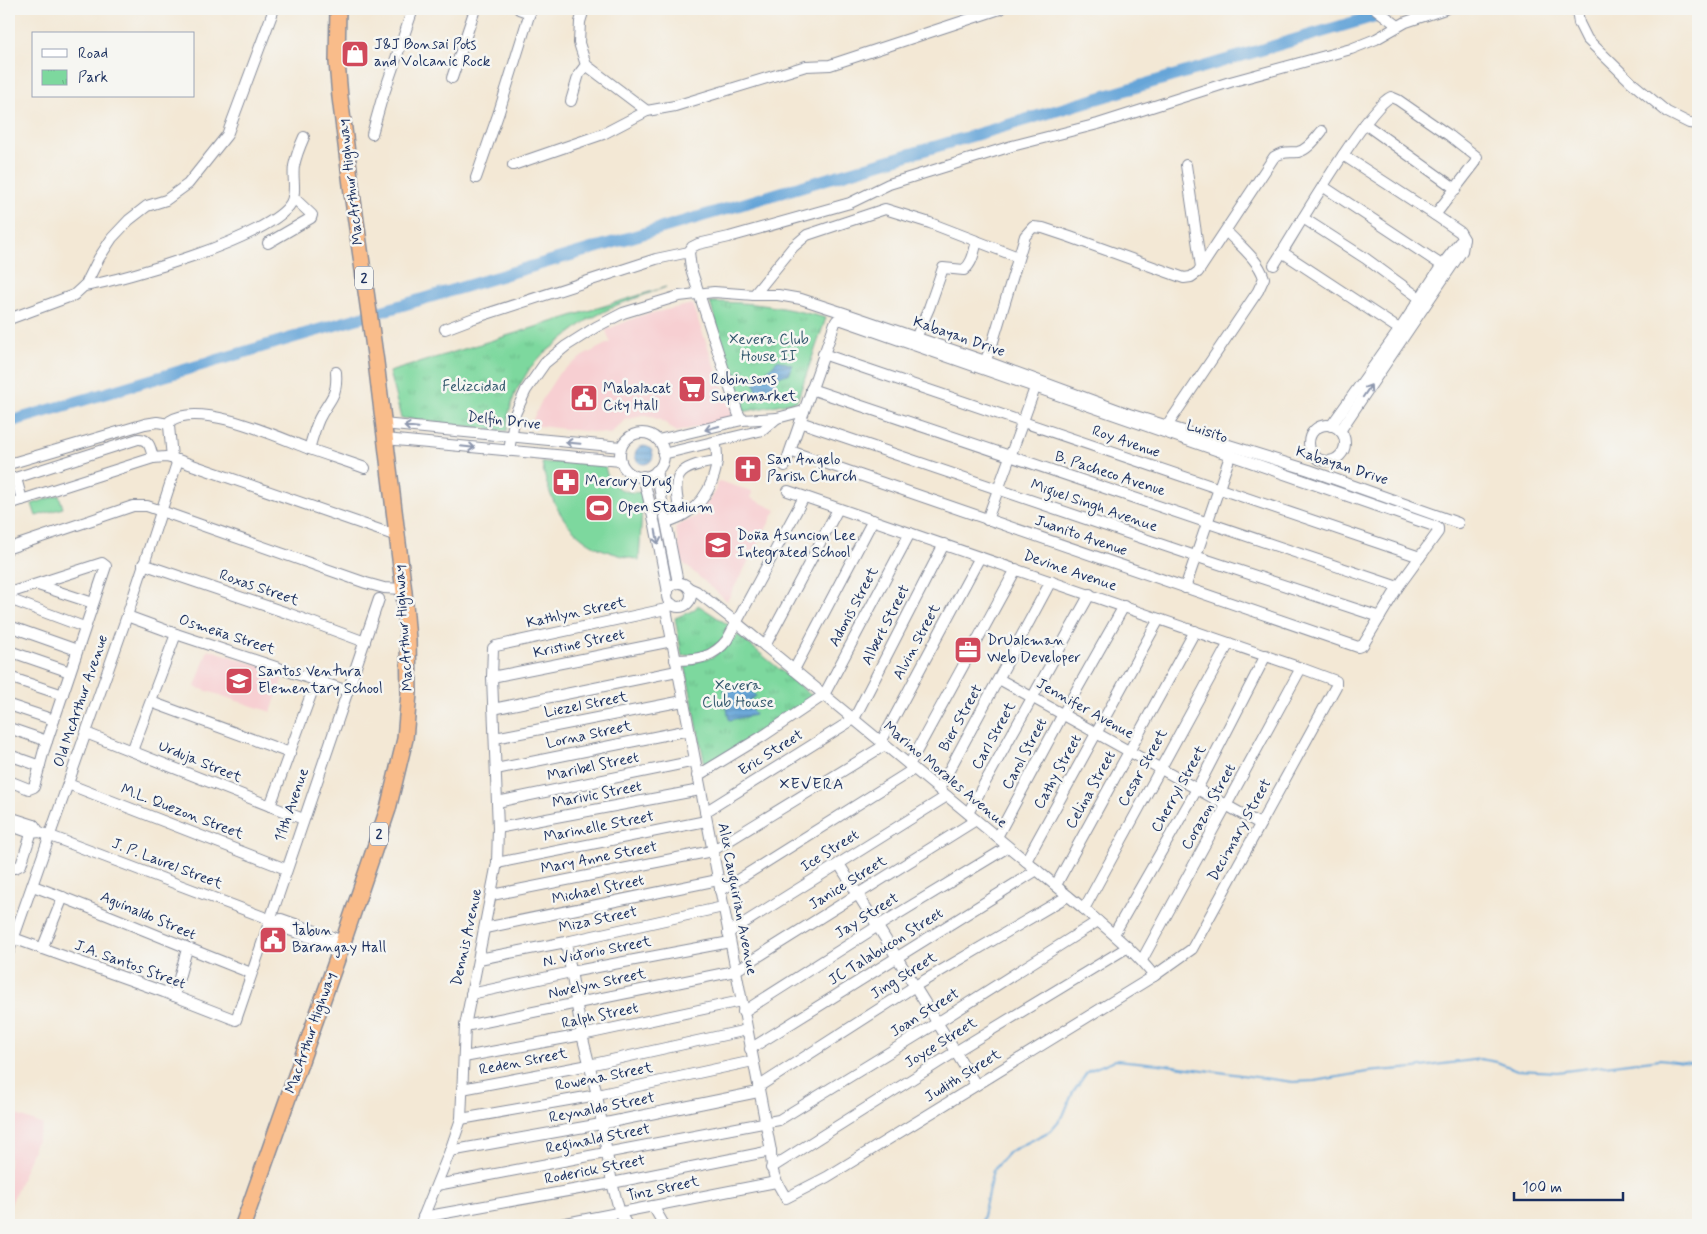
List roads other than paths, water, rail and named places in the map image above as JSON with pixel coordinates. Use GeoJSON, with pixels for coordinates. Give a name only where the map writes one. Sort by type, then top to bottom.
{"type":"FeatureCollection","features":[{"type":"Feature","properties":{"kind":"highway","name":"MacArthur Highway"},"geometry":{"type":"LineString","coordinates":[[243,1225],[388,809],[405,740],[409,666],[404,589],[338,80],[338,9]]}},
{"type":"Feature","properties":{"kind":"street"},"geometry":{"type":"LineString","coordinates":[[9,319],[74,295],[84,286],[112,238],[129,220],[146,206],[166,200],[188,184],[227,135],[274,9]]}},
{"type":"Feature","properties":{"kind":"street"},"geometry":{"type":"LineString","coordinates":[[372,134],[413,9]]}},
{"type":"Feature","properties":{"kind":"street"},"geometry":{"type":"LineString","coordinates":[[452,78],[474,9]]}},
{"type":"Feature","properties":{"kind":"street"},"geometry":{"type":"LineString","coordinates":[[476,178],[531,11],[519,9]]}},
{"type":"Feature","properties":{"kind":"street"},"geometry":{"type":"LineString","coordinates":[[584,9],[580,22],[579,43],[586,65],[647,111]]}},
{"type":"Feature","properties":{"kind":"street"},"geometry":{"type":"LineString","coordinates":[[513,165],[604,134],[647,111],[675,106],[806,66],[830,65],[1000,9]]}},
{"type":"Feature","properties":{"kind":"street"},"geometry":{"type":"LineString","coordinates":[[1376,9],[1398,26]]}},
{"type":"Feature","properties":{"kind":"street"},"geometry":{"type":"LineString","coordinates":[[445,329],[656,259],[689,252],[698,244],[850,203],[889,184],[1003,149],[1098,124],[1230,82],[1351,49],[1376,39],[1398,26],[1432,12],[1445,9]]}},
{"type":"Feature","properties":{"kind":"street"},"geometry":{"type":"LineString","coordinates":[[1577,9],[1579,23],[1588,39],[1667,112],[1695,122]]}},
{"type":"Feature","properties":{"kind":"street"},"geometry":{"type":"LineString","coordinates":[[572,101],[579,74],[586,65]]}},
{"type":"Feature","properties":{"kind":"street"},"geometry":{"type":"LineString","coordinates":[[1274,265],[1343,155],[1385,99],[1391,97],[1450,136],[1477,157],[1475,164],[1435,215]]}},
{"type":"Feature","properties":{"kind":"street"},"geometry":{"type":"LineString","coordinates":[[1365,124],[1456,189]]}},
{"type":"Feature","properties":{"kind":"street"},"geometry":{"type":"LineString","coordinates":[[985,361],[991,348],[1018,257],[1027,233],[1033,227],[1070,237],[1184,278],[1191,277],[1201,267],[1226,231],[1274,157],[1280,153],[1298,152],[1305,149],[1322,131]]}},
{"type":"Feature","properties":{"kind":"street"},"geometry":{"type":"LineString","coordinates":[[84,286],[108,282],[206,252],[258,229],[287,208],[293,197],[295,164],[304,137]]}},
{"type":"Feature","properties":{"kind":"street"},"geometry":{"type":"LineString","coordinates":[[1335,428],[1403,331],[1422,300],[1446,268],[1462,251],[1464,239],[1460,232],[1343,155]]}},
{"type":"Feature","properties":{"kind":"street"},"geometry":{"type":"LineString","coordinates":[[1186,165],[1201,267]]}},
{"type":"Feature","properties":{"kind":"street"},"geometry":{"type":"LineString","coordinates":[[1324,187],[1446,268]]}},
{"type":"Feature","properties":{"kind":"street"},"geometry":{"type":"LineString","coordinates":[[268,242],[311,218],[310,212],[293,197]]}},
{"type":"Feature","properties":{"kind":"street"},"geometry":{"type":"LineString","coordinates":[[754,295],[793,247],[807,235],[823,228],[885,209],[1018,257]]}},
{"type":"Feature","properties":{"kind":"street"},"geometry":{"type":"LineString","coordinates":[[1303,218],[1365,258],[1422,300]]}},
{"type":"Feature","properties":{"kind":"street"},"geometry":{"type":"LineString","coordinates":[[1167,426],[1258,291],[1264,278],[1254,260],[1226,231]]}},
{"type":"Feature","properties":{"kind":"street"},"geometry":{"type":"LineString","coordinates":[[916,338],[943,268],[964,270],[971,262],[977,241]]}},
{"type":"Feature","properties":{"kind":"street"},"geometry":{"type":"LineString","coordinates":[[689,252],[691,269],[698,294],[742,420]]}},
{"type":"Feature","properties":{"kind":"street"},"geometry":{"type":"LineString","coordinates":[[1282,252],[1403,331]]}},
{"type":"Feature","properties":{"kind":"street","name":"Kabayan Drive"},"geometry":{"type":"LineString","coordinates":[[509,451],[515,414],[526,390],[545,363],[566,346],[596,327],[623,313],[679,296],[714,292],[778,295],[801,299],[985,361],[1032,380],[1167,426],[1308,470],[1458,523]]}},
{"type":"Feature","properties":{"kind":"street","name":"Luisito"},"geometry":{"type":"LineString","coordinates":[[823,354],[835,323],[838,320],[842,320],[1438,528],[1438,532],[1398,587],[1363,645]]}},
{"type":"Feature","properties":{"kind":"street"},"geometry":{"type":"LineString","coordinates":[[785,466],[823,354]]}},
{"type":"Feature","properties":{"kind":"street","name":"Roy Avenue"},"geometry":{"type":"LineString","coordinates":[[823,354],[1420,557]]}},
{"type":"Feature","properties":{"kind":"street"},"geometry":{"type":"LineString","coordinates":[[309,449],[320,418],[336,391],[336,372]]}},
{"type":"Feature","properties":{"kind":"street"},"geometry":{"type":"LineString","coordinates":[[987,520],[1035,388]]}},
{"type":"Feature","properties":{"kind":"street","name":"B. Pacheco Avenue"},"geometry":{"type":"LineString","coordinates":[[811,389],[1398,587]]}},
{"type":"Feature","properties":{"kind":"street"},"geometry":{"type":"LineString","coordinates":[[658,440],[703,431],[742,420],[778,418],[804,411]]}},
{"type":"Feature","properties":{"kind":"street"},"geometry":{"type":"LineString","coordinates":[[169,424],[175,418],[189,416],[231,420],[365,468]]}},
{"type":"Feature","properties":{"kind":"street"},"geometry":{"type":"LineString","coordinates":[[663,454],[763,430],[778,418]]}},
{"type":"Feature","properties":{"kind":"street"},"geometry":{"type":"LineString","coordinates":[[9,464],[145,424],[157,422],[169,424]]}},
{"type":"Feature","properties":{"kind":"street","name":"Miguel Singh Avenue"},"geometry":{"type":"LineString","coordinates":[[800,422],[1195,556],[1380,616]]}},
{"type":"Feature","properties":{"kind":"street"},"geometry":{"type":"LineString","coordinates":[[169,424],[175,459]]}},
{"type":"Feature","properties":{"kind":"street","name":"Delfin Drive"},"geometry":{"type":"LineString","coordinates":[[383,424],[621,447]]}},
{"type":"Feature","properties":{"kind":"street"},"geometry":{"type":"LineString","coordinates":[[1319,428],[1335,428],[1344,437],[1345,445],[1343,452],[1338,458],[1331,461],[1323,461],[1316,458],[1310,448],[1311,436],[1319,428]]}},
{"type":"Feature","properties":{"kind":"street"},"geometry":{"type":"LineString","coordinates":[[638,433],[648,434],[658,440],[663,454],[662,464],[656,471],[643,476],[630,473],[621,461],[621,447],[628,438],[638,433]]}},
{"type":"Feature","properties":{"kind":"street"},"geometry":{"type":"LineString","coordinates":[[22,500],[12,479],[142,438],[148,442],[153,458]]}},
{"type":"Feature","properties":{"kind":"street","name":"Delfin Drive"},"geometry":{"type":"LineString","coordinates":[[385,439],[621,461]]}},
{"type":"Feature","properties":{"kind":"street"},"geometry":{"type":"LineString","coordinates":[[666,522],[688,512],[698,504],[706,491],[713,478],[717,461],[718,451],[715,442]]}},
{"type":"Feature","properties":{"kind":"street","name":"Juanito Avenue"},"geometry":{"type":"LineString","coordinates":[[790,451],[1355,646],[1363,645]]}},
{"type":"Feature","properties":{"kind":"street"},"geometry":{"type":"LineString","coordinates":[[1185,588],[1230,456]]}},
{"type":"Feature","properties":{"kind":"street"},"geometry":{"type":"LineString","coordinates":[[9,504],[153,458],[175,459],[397,536]]}},
{"type":"Feature","properties":{"kind":"street"},"geometry":{"type":"LineString","coordinates":[[1303,481],[1316,458]]}},
{"type":"Feature","properties":{"kind":"street","name":"Old McArthur Avenue"},"geometry":{"type":"LineString","coordinates":[[9,950],[127,616],[161,510],[175,459]]}},
{"type":"Feature","properties":{"kind":"street"},"geometry":{"type":"LineString","coordinates":[[681,516],[675,484],[678,478],[684,470],[694,464],[717,461]]}},
{"type":"Feature","properties":{"kind":"street"},"geometry":{"type":"LineString","coordinates":[[656,471],[678,583]]}},
{"type":"Feature","properties":{"kind":"street"},"geometry":{"type":"LineString","coordinates":[[643,476],[655,525],[668,592],[669,607],[685,606],[696,602],[712,604]]}},
{"type":"Feature","properties":{"kind":"street","name":"Devine Avenue"},"geometry":{"type":"LineString","coordinates":[[788,492],[1266,655],[1334,680],[1336,686]]}},
{"type":"Feature","properties":{"kind":"street"},"geometry":{"type":"LineString","coordinates":[[675,660],[704,658],[721,648],[737,623],[804,497]]}},
{"type":"Feature","properties":{"kind":"street"},"geometry":{"type":"LineString","coordinates":[[9,548],[133,506],[147,506],[366,583],[384,588],[404,589]]}},
{"type":"Feature","properties":{"kind":"street"},"geometry":{"type":"LineString","coordinates":[[765,646],[838,509]]}},
{"type":"Feature","properties":{"kind":"street"},"geometry":{"type":"LineString","coordinates":[[794,670],[873,520]]}},
{"type":"Feature","properties":{"kind":"street","name":"Adonis Street"},"geometry":{"type":"LineString","coordinates":[[824,695],[910,533]]}},
{"type":"Feature","properties":{"kind":"street","name":"Albert Street"},"geometry":{"type":"LineString","coordinates":[[854,719],[944,544]]}},
{"type":"Feature","properties":{"kind":"street","name":"Alvin Street"},"geometry":{"type":"LineString","coordinates":[[883,743],[980,556]]}},
{"type":"Feature","properties":{"kind":"street"},"geometry":{"type":"LineString","coordinates":[[9,594],[102,563],[106,566],[84,627],[34,787],[32,789],[9,781]]}},
{"type":"Feature","properties":{"kind":"street","name":"Roxas Street"},"geometry":{"type":"LineString","coordinates":[[144,564],[365,642]]}},
{"type":"Feature","properties":{"kind":"street"},"geometry":{"type":"LineString","coordinates":[[720,891],[911,767],[1016,569]]}},
{"type":"Feature","properties":{"kind":"street","name":"Bier Street"},"geometry":{"type":"LineString","coordinates":[[943,793],[1052,581]]}},
{"type":"Feature","properties":{"kind":"street"},"geometry":{"type":"LineString","coordinates":[[668,592],[672,586],[678,583]]}},
{"type":"Feature","properties":{"kind":"street"},"geometry":{"type":"LineString","coordinates":[[678,583],[688,588],[691,598],[685,606]]}},
{"type":"Feature","properties":{"kind":"street"},"geometry":{"type":"LineString","coordinates":[[38,584],[93,603]]}},
{"type":"Feature","properties":{"kind":"street","name":"Marino Morales Avenue"},"geometry":{"type":"LineString","coordinates":[[688,588],[737,623],[1056,885],[1128,946],[1154,976]]}},
{"type":"Feature","properties":{"kind":"street","name":"Carl Street"},"geometry":{"type":"LineString","coordinates":[[972,817],[1033,698],[1090,594]]}},
{"type":"Feature","properties":{"kind":"street"},"geometry":{"type":"LineString","coordinates":[[9,599],[84,627]]}},
{"type":"Feature","properties":{"kind":"street","name":"11th Avenue"},"geometry":{"type":"LineString","coordinates":[[236,1020],[251,973],[272,920],[286,868],[379,599]]}},
{"type":"Feature","properties":{"kind":"street","name":"Carol Street"},"geometry":{"type":"LineString","coordinates":[[997,837],[1124,606]]}},
{"type":"Feature","properties":{"kind":"street","name":"Alex Cauguirian Avenue"},"geometry":{"type":"LineString","coordinates":[[669,607],[675,660],[771,1151],[771,1168],[776,1182],[786,1198]]}},
{"type":"Feature","properties":{"kind":"street","name":"Kathlyn Street"},"geometry":{"type":"LineString","coordinates":[[494,648],[669,607]]}},
{"type":"Feature","properties":{"kind":"street","name":"Osmeña Street"},"geometry":{"type":"LineString","coordinates":[[127,616],[348,691]]}},
{"type":"Feature","properties":{"kind":"street","name":"Cathy Street"},"geometry":{"type":"LineString","coordinates":[[1026,861],[1160,618]]}},
{"type":"Feature","properties":{"kind":"street"},"geometry":{"type":"LineString","coordinates":[[9,626],[77,650]]}},
{"type":"Feature","properties":{"kind":"street","name":"Celina Street"},"geometry":{"type":"LineString","coordinates":[[1056,885],[1195,631]]}},
{"type":"Feature","properties":{"kind":"street"},"geometry":{"type":"LineString","coordinates":[[132,751],[176,634]]}},
{"type":"Feature","properties":{"kind":"street","name":"Kristine Street"},"geometry":{"type":"LineString","coordinates":[[492,677],[672,641]]}},
{"type":"Feature","properties":{"kind":"street","name":"Cesar Street"},"geometry":{"type":"LineString","coordinates":[[1084,909],[1229,643]]}},
{"type":"Feature","properties":{"kind":"street","name":"Dennis Avenue"},"geometry":{"type":"LineString","coordinates":[[422,1221],[461,1119],[465,1026],[497,862],[498,828],[492,677],[494,648]]}},
{"type":"Feature","properties":{"kind":"street"},"geometry":{"type":"LineString","coordinates":[[9,651],[70,672]]}},
{"type":"Feature","properties":{"kind":"street","name":"Cherryl Street"},"geometry":{"type":"LineString","coordinates":[[1114,934],[1197,789],[1266,655]]}},
{"type":"Feature","properties":{"kind":"street","name":"Corazon Street"},"geometry":{"type":"LineString","coordinates":[[1142,960],[1301,668]]}},
{"type":"Feature","properties":{"kind":"street"},"geometry":{"type":"LineString","coordinates":[[493,709],[677,671]]}},
{"type":"Feature","properties":{"kind":"street"},"geometry":{"type":"LineString","coordinates":[[9,677],[63,695]]}},
{"type":"Feature","properties":{"kind":"street","name":"Jennifer Avenue"},"geometry":{"type":"LineString","coordinates":[[1000,679],[1260,824]]}},
{"type":"Feature","properties":{"kind":"street"},"geometry":{"type":"LineString","coordinates":[[270,806],[316,681]]}},
{"type":"Feature","properties":{"kind":"street","name":"Decimary Street"},"geometry":{"type":"LineString","coordinates":[[1154,976],[1192,949],[1336,686]]}},
{"type":"Feature","properties":{"kind":"street"},"geometry":{"type":"LineString","coordinates":[[697,776],[763,736],[824,695]]}},
{"type":"Feature","properties":{"kind":"street","name":"Liezel Street"},"geometry":{"type":"LineString","coordinates":[[495,738],[683,700]]}},
{"type":"Feature","properties":{"kind":"street"},"geometry":{"type":"LineString","coordinates":[[150,702],[290,752]]}},
{"type":"Feature","properties":{"kind":"street"},"geometry":{"type":"LineString","coordinates":[[9,705],[54,720]]}},
{"type":"Feature","properties":{"kind":"street","name":"Eric Street"},"geometry":{"type":"LineString","coordinates":[[706,816],[854,719]]}},
{"type":"Feature","properties":{"kind":"street"},"geometry":{"type":"LineString","coordinates":[[9,728],[47,741]]}},
{"type":"Feature","properties":{"kind":"street","name":"Lorna Street"},"geometry":{"type":"LineString","coordinates":[[496,770],[689,730]]}},
{"type":"Feature","properties":{"kind":"street","name":"Urduja Street"},"geometry":{"type":"LineString","coordinates":[[86,733],[303,819]]}},
{"type":"Feature","properties":{"kind":"street"},"geometry":{"type":"LineString","coordinates":[[712,851],[883,743]]}},
{"type":"Feature","properties":{"kind":"street"},"geometry":{"type":"LineString","coordinates":[[9,755],[40,766]]}},
{"type":"Feature","properties":{"kind":"street","name":"Maribel Street"},"geometry":{"type":"LineString","coordinates":[[497,802],[695,761]]}},
{"type":"Feature","properties":{"kind":"street","name":"M.L. Quezon Street"},"geometry":{"type":"LineString","coordinates":[[68,784],[286,868]]}},
{"type":"Feature","properties":{"kind":"street","name":"Marivic Street"},"geometry":{"type":"LineString","coordinates":[[498,828],[700,790]]}},
{"type":"Feature","properties":{"kind":"street","name":"Ice Street"},"geometry":{"type":"LineString","coordinates":[[729,937],[943,793]]}},
{"type":"Feature","properties":{"kind":"street"},"geometry":{"type":"LineString","coordinates":[[9,816],[35,830]]}},
{"type":"Feature","properties":{"kind":"street","name":"Marinelle Street"},"geometry":{"type":"LineString","coordinates":[[497,862],[706,816]]}},
{"type":"Feature","properties":{"kind":"street","name":"Janice Street"},"geometry":{"type":"LineString","coordinates":[[736,971],[858,894],[972,817]]}},
{"type":"Feature","properties":{"kind":"street"},"geometry":{"type":"LineString","coordinates":[[9,825],[35,830]]}},
{"type":"Feature","properties":{"kind":"street"},"geometry":{"type":"LineString","coordinates":[[9,866],[19,868],[35,830]]}},
{"type":"Feature","properties":{"kind":"street","name":"J. P. Laurel Street"},"geometry":{"type":"LineString","coordinates":[[35,830],[272,920],[278,926],[292,927],[342,944]]}},
{"type":"Feature","properties":{"kind":"street","name":"Jay Street"},"geometry":{"type":"LineString","coordinates":[[743,1012],[878,926],[1008,847]]}},
{"type":"Feature","properties":{"kind":"street","name":"Mary Anne Street"},"geometry":{"type":"LineString","coordinates":[[492,895],[712,851]]}},
{"type":"Feature","properties":{"kind":"street"},"geometry":{"type":"LineString","coordinates":[[838,864],[976,1086]]}},
{"type":"Feature","properties":{"kind":"street","name":"JC Talabucon Street"},"geometry":{"type":"LineString","coordinates":[[750,1048],[1037,870]]}},
{"type":"Feature","properties":{"kind":"street","name":"Michael Street"},"geometry":{"type":"LineString","coordinates":[[485,928],[718,880]]}},
{"type":"Feature","properties":{"kind":"street","name":"Aguinaldo Street"},"geometry":{"type":"LineString","coordinates":[[33,886],[251,973]]}},
{"type":"Feature","properties":{"kind":"street","name":"Jing Street"},"geometry":{"type":"LineString","coordinates":[[758,1089],[915,986],[1068,896]]}},
{"type":"Feature","properties":{"kind":"street"},"geometry":{"type":"LineString","coordinates":[[42,949],[63,897]]}},
{"type":"Feature","properties":{"kind":"street","name":"Miza Street"},"geometry":{"type":"LineString","coordinates":[[479,959],[566,942],[723,907]]}},
{"type":"Feature","properties":{"kind":"street","name":"Joan Street"},"geometry":{"type":"LineString","coordinates":[[765,1123],[778,1120],[937,1023],[1098,921]]}},
{"type":"Feature","properties":{"kind":"street","name":"N. Victorio Street"},"geometry":{"type":"LineString","coordinates":[[471,994],[729,937]]}},
{"type":"Feature","properties":{"kind":"street","name":"J.A. Santos Street"},"geometry":{"type":"LineString","coordinates":[[13,938],[236,1020]]}},
{"type":"Feature","properties":{"kind":"street"},"geometry":{"type":"LineString","coordinates":[[566,942],[582,1035],[596,1095],[612,1183],[620,1213],[627,1225]]}},
{"type":"Feature","properties":{"kind":"street","name":"Joyce Street"},"geometry":{"type":"LineString","coordinates":[[771,1168],[1128,946]]}},
{"type":"Feature","properties":{"kind":"street"},"geometry":{"type":"LineString","coordinates":[[174,996],[187,949]]}},
{"type":"Feature","properties":{"kind":"street","name":"Novelyn Street"},"geometry":{"type":"LineString","coordinates":[[465,1026],[736,971]]}},
{"type":"Feature","properties":{"kind":"street","name":"Judith Street"},"geometry":{"type":"LineString","coordinates":[[786,1198],[828,1177],[1154,976]]}},
{"type":"Feature","properties":{"kind":"street","name":"Ralph Street"},"geometry":{"type":"LineString","coordinates":[[464,1057],[582,1035],[741,1001]]}},
{"type":"Feature","properties":{"kind":"street","name":"Reden Street"},"geometry":{"type":"LineString","coordinates":[[462,1090],[589,1065],[747,1030]]}},
{"type":"Feature","properties":{"kind":"street","name":"Rowena Street"},"geometry":{"type":"LineString","coordinates":[[461,1119],[596,1095],[753,1061]]}},
{"type":"Feature","properties":{"kind":"street","name":"Reynaldo Street"},"geometry":{"type":"LineString","coordinates":[[450,1151],[601,1124],[758,1089]]}},
{"type":"Feature","properties":{"kind":"street","name":"Reginald Street"},"geometry":{"type":"LineString","coordinates":[[437,1185],[765,1123]]}},
{"type":"Feature","properties":{"kind":"street","name":"Roderick Street"},"geometry":{"type":"LineString","coordinates":[[422,1221],[771,1151]]}},
{"type":"Feature","properties":{"kind":"street","name":"Tinz Street"},"geometry":{"type":"LineString","coordinates":[[556,1225],[589,1222],[620,1213],[776,1182]]}},
{"type":"Feature","properties":{"kind":"street"},"geometry":{"type":"LineString","coordinates":[[653,1206],[664,1225]]}},
{"type":"Feature","properties":{"kind":"water"},"geometry":{"type":"Polygon","coordinates":[[[777,360],[792,365],[790,373],[778,377],[771,389],[757,392],[754,379],[770,369],[777,360]]]}},
{"type":"Feature","properties":{"kind":"water"},"geometry":{"type":"Polygon","coordinates":[[[640,446],[648,446],[653,451],[651,462],[640,464],[635,459],[635,451],[640,446]]]}},
{"type":"Feature","properties":{"kind":"water"},"geometry":{"type":"Polygon","coordinates":[[[742,682],[756,696],[747,702],[755,715],[729,720],[724,690],[742,682]]]}},
{"type":"Feature","properties":{"kind":"waterway"},"geometry":{"type":"LineString","coordinates":[[1385,12],[1396,9]]}},
{"type":"Feature","properties":{"kind":"waterway"},"geometry":{"type":"LineString","coordinates":[[9,422],[1375,16]]}},
{"type":"Feature","properties":{"kind":"waterway"},"geometry":{"type":"LineString","coordinates":[[981,1225],[993,1170],[1009,1152],[1050,1131],[1063,1116],[1073,1092],[1088,1071],[1115,1060],[1293,1082],[1315,1081],[1367,1072],[1480,1059],[1497,1062],[1517,1070],[1557,1072],[1660,1059],[1698,1064]]}},
{"type":"Feature","properties":{"kind":"place","name":"J&J Bonsai Pots and Volcanic Rock"},"geometry":{"type":"Point","coordinates":[355,54]}},
{"type":"Feature","properties":{"kind":"place","name":"Robinsons Supermarket"},"geometry":{"type":"Point","coordinates":[692,389]}},
{"type":"Feature","properties":{"kind":"place","name":"Mabalacat City Hall"},"geometry":{"type":"Point","coordinates":[584,398]}},
{"type":"Feature","properties":{"kind":"place","name":"San Angelo Parish Church"},"geometry":{"type":"Point","coordinates":[748,469]}},
{"type":"Feature","properties":{"kind":"place","name":"Mercury Drug"},"geometry":{"type":"Point","coordinates":[566,482]}},
{"type":"Feature","properties":{"kind":"place","name":"Open Stadium"},"geometry":{"type":"Point","coordinates":[599,508]}},
{"type":"Feature","properties":{"kind":"place","name":"Doña Asuncion Lee Integrated School"},"geometry":{"type":"Point","coordinates":[718,545]}},
{"type":"Feature","properties":{"kind":"place","name":"DrUalcman Web Developer"},"geometry":{"type":"Point","coordinates":[968,650]}},
{"type":"Feature","properties":{"kind":"place","name":"Santos Ventura Elementary School"},"geometry":{"type":"Point","coordinates":[239,681]}},
{"type":"Feature","properties":{"kind":"place","name":"Tabun Barangay Hall"},"geometry":{"type":"Point","coordinates":[273,940]}},
{"type":"Feature","properties":{"kind":"district","name":"XEVERA"},"geometry":{"type":"Point","coordinates":[812,784]}},
{"type":"Feature","properties":{"kind":"park label","name":"Xevera Club House II"},"geometry":{"type":"Point","coordinates":[769,348]}},
{"type":"Feature","properties":{"kind":"park label","name":"Felizcidad"},"geometry":{"type":"Point","coordinates":[474,387]}},
{"type":"Feature","properties":{"kind":"park label","name":"Xevera Club House"},"geometry":{"type":"Point","coordinates":[738,694]}}]}
